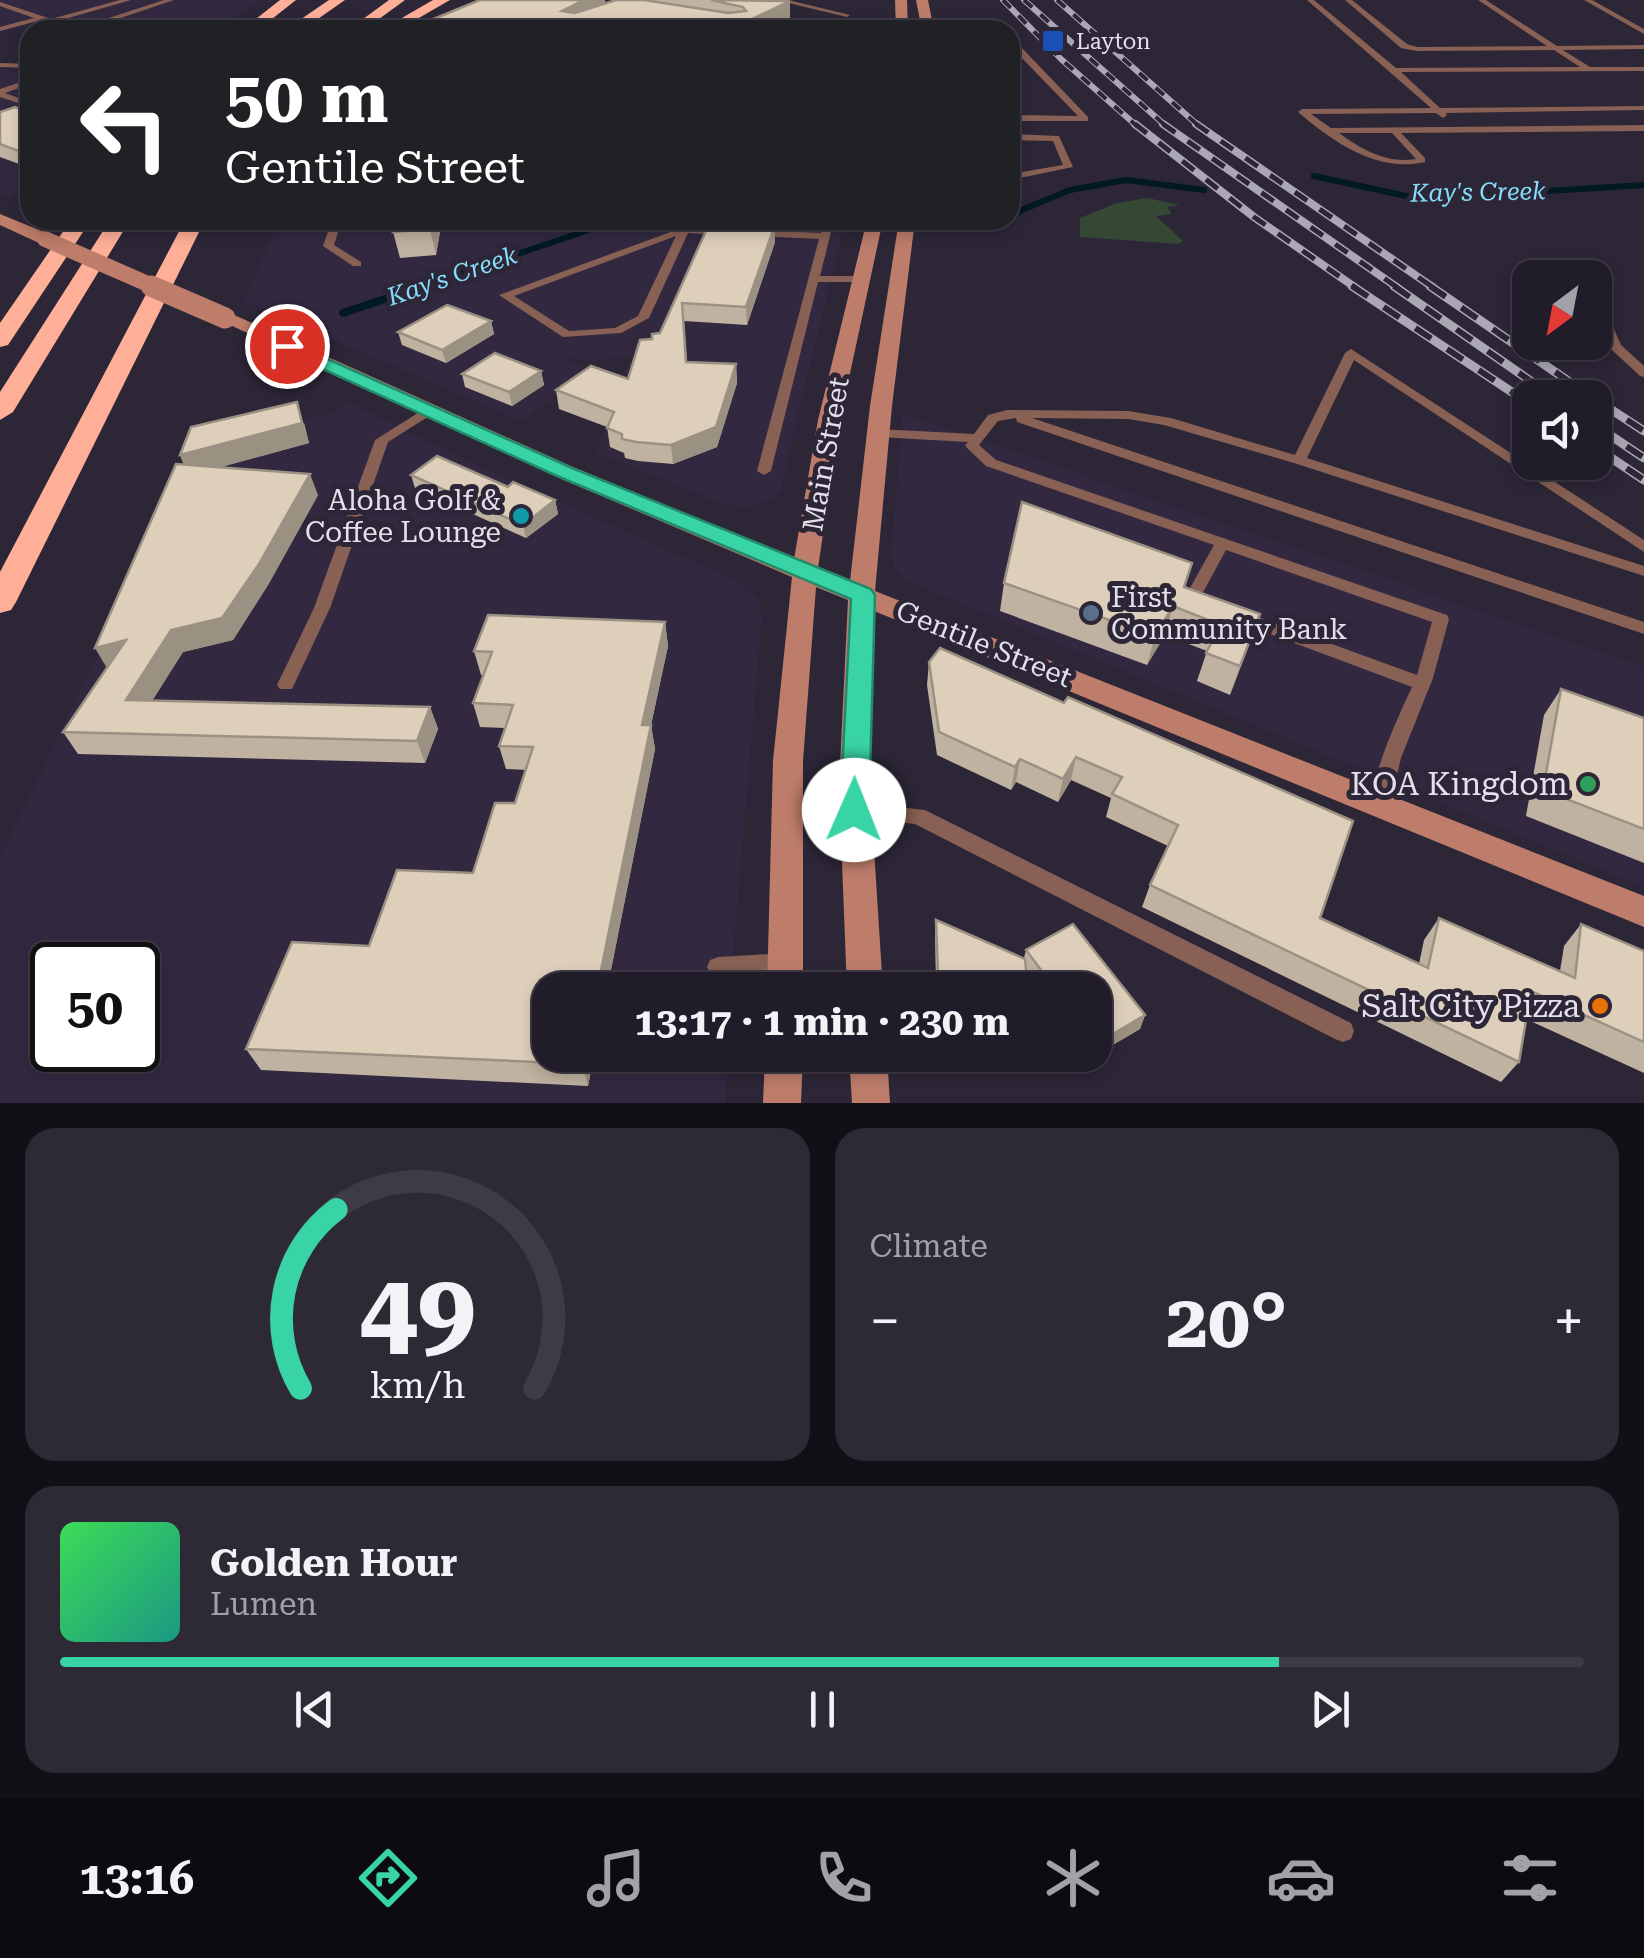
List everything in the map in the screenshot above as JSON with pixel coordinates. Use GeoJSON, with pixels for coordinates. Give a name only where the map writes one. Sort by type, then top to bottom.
{"type":"FeatureCollection","features":[{"type":"Feature","properties":{"kind":"highway"},"geometry":{"type":"LineString","coordinates":[[263,20],[290,0]]}},
{"type":"Feature","properties":{"kind":"highway"},"geometry":{"type":"LineString","coordinates":[[307,20],[338,0]]}},
{"type":"Feature","properties":{"kind":"highway"},"geometry":{"type":"LineString","coordinates":[[369,20],[398,0]]}},
{"type":"Feature","properties":{"kind":"highway"},"geometry":{"type":"LineString","coordinates":[[406,20],[443,0]]}},
{"type":"Feature","properties":{"kind":"highway"},"geometry":{"type":"LineString","coordinates":[[0,340],[74,230]]}},
{"type":"Feature","properties":{"kind":"highway"},"geometry":{"type":"LineString","coordinates":[[0,412],[114,230]]}},
{"type":"Feature","properties":{"kind":"highway"},"geometry":{"type":"LineString","coordinates":[[0,602],[191,230]]}},
{"type":"Feature","properties":{"kind":"main road","name":"Gentile Street"},"geometry":{"type":"LineString","coordinates":[[25,230],[565,472],[1644,912]]}},
{"type":"Feature","properties":{"kind":"main road","name":"Main Street"},"geometry":{"type":"LineString","coordinates":[[786,972],[788,762],[805,572],[859,279],[872,230]]}},
{"type":"Feature","properties":{"kind":"main road","name":"Main Street"},"geometry":{"type":"LineString","coordinates":[[863,972],[854,810],[863,595],[878,432],[906,230]]}},
{"type":"Feature","properties":{"kind":"main road"},"geometry":{"type":"LineString","coordinates":[[782,1103],[783,1072]]}},
{"type":"Feature","properties":{"kind":"main road"},"geometry":{"type":"LineString","coordinates":[[869,1072],[871,1103]]}},
{"type":"Feature","properties":{"kind":"lane"},"geometry":{"type":"LineString","coordinates":[[0,4],[53,20],[128,0]]}},
{"type":"Feature","properties":{"kind":"lane"},"geometry":{"type":"LineString","coordinates":[[109,20],[171,0]]}},
{"type":"Feature","properties":{"kind":"lane"},"geometry":{"type":"LineString","coordinates":[[779,0],[847,15]]}},
{"type":"Feature","properties":{"kind":"lane"},"geometry":{"type":"LineString","coordinates":[[1310,0],[1460,130]]}},
{"type":"Feature","properties":{"kind":"lane"},"geometry":{"type":"LineString","coordinates":[[1348,0],[1404,46],[1418,49],[1644,47]]}},
{"type":"Feature","properties":{"kind":"lane"},"geometry":{"type":"LineString","coordinates":[[1481,0],[1588,69]]}},
{"type":"Feature","properties":{"kind":"lane"},"geometry":{"type":"LineString","coordinates":[[1588,0],[1644,32]]}},
{"type":"Feature","properties":{"kind":"lane"},"geometry":{"type":"LineString","coordinates":[[32,20],[43,17]]}},
{"type":"Feature","properties":{"kind":"lane"},"geometry":{"type":"LineString","coordinates":[[1350,33],[1388,32]]}},
{"type":"Feature","properties":{"kind":"lane"},"geometry":{"type":"LineString","coordinates":[[1020,51],[1085,119],[1020,118]]}},
{"type":"Feature","properties":{"kind":"lane"},"geometry":{"type":"LineString","coordinates":[[1394,70],[1644,69]]}},
{"type":"Feature","properties":{"kind":"lane"},"geometry":{"type":"LineString","coordinates":[[1394,130],[1422,160],[1420,163],[1363,153],[1302,112],[1644,108]]}},
{"type":"Feature","properties":{"kind":"lane"},"geometry":{"type":"LineString","coordinates":[[1330,130],[1644,128]]}},
{"type":"Feature","properties":{"kind":"lane"},"geometry":{"type":"LineString","coordinates":[[1020,137],[1056,138],[1068,167],[1020,175]]}},
{"type":"Feature","properties":{"kind":"lane"},"geometry":{"type":"LineString","coordinates":[[334,230],[328,246],[357,264]]}},
{"type":"Feature","properties":{"kind":"lane"},"geometry":{"type":"LineString","coordinates":[[684,230],[644,318],[617,331],[567,335],[505,295],[684,230],[824,236]]}},
{"type":"Feature","properties":{"kind":"lane"},"geometry":{"type":"LineString","coordinates":[[764,471],[826,230]]}},
{"type":"Feature","properties":{"kind":"lane"},"geometry":{"type":"LineString","coordinates":[[814,280],[859,279]]}},
{"type":"Feature","properties":{"kind":"lane"},"geometry":{"type":"LineString","coordinates":[[1612,338],[1616,347],[1644,373]]}},
{"type":"Feature","properties":{"kind":"lane"},"geometry":{"type":"LineString","coordinates":[[1299,460],[1351,353],[1644,547]]}},
{"type":"Feature","properties":{"kind":"lane"},"geometry":{"type":"LineString","coordinates":[[286,685],[322,608],[382,440],[429,410]]}},
{"type":"Feature","properties":{"kind":"lane"},"geometry":{"type":"LineString","coordinates":[[1007,414],[1644,628]]}},
{"type":"Feature","properties":{"kind":"lane"},"geometry":{"type":"LineString","coordinates":[[1382,804],[1404,716],[1422,684],[1441,618],[990,463],[972,445],[993,418],[1007,414],[1128,415],[1166,421],[1644,571]]}},
{"type":"Feature","properties":{"kind":"lane"},"geometry":{"type":"LineString","coordinates":[[878,432],[976,438]]}},
{"type":"Feature","properties":{"kind":"lane"},"geometry":{"type":"LineString","coordinates":[[1210,605],[1192,599],[1222,544]]}},
{"type":"Feature","properties":{"kind":"lane"},"geometry":{"type":"LineString","coordinates":[[1228,612],[1422,684]]}},
{"type":"Feature","properties":{"kind":"lane"},"geometry":{"type":"LineString","coordinates":[[854,810],[918,816],[1343,1031]]}},
{"type":"Feature","properties":{"kind":"lane"},"geometry":{"type":"LineString","coordinates":[[718,967],[756,972]]}},
{"type":"Feature","properties":{"kind":"shaded area"},"geometry":{"type":"Polygon","coordinates":[[[0,0],[260,0],[231,20],[20,20],[20,28],[0,33],[0,0]]]}},
{"type":"Feature","properties":{"kind":"shaded area"},"geometry":{"type":"Polygon","coordinates":[[[0,68],[20,74],[20,194],[8,196],[0,192],[0,68]]]}},
{"type":"Feature","properties":{"kind":"shaded area"},"geometry":{"type":"Polygon","coordinates":[[[276,230],[843,230],[780,491],[767,502],[753,506],[726,505],[596,452],[632,355],[595,361],[563,358],[593,371],[521,421],[244,301],[276,230]]]}},
{"type":"Feature","properties":{"kind":"shaded area"},"geometry":{"type":"Polygon","coordinates":[[[348,402],[489,471],[737,581],[759,600],[762,617],[732,972],[532,972],[532,1072],[727,1072],[726,1103],[0,1103],[0,858],[197,446],[332,413],[348,402]]]}},
{"type":"Feature","properties":{"kind":"shaded area"},"geometry":{"type":"Polygon","coordinates":[[[903,414],[1644,667],[1644,887],[908,581],[894,567],[891,554],[903,414]]]}},
{"type":"Feature","properties":{"kind":"green space"},"geometry":{"type":"Polygon","coordinates":[[[1147,198],[1180,205],[1167,207],[1172,214],[1156,216],[1183,241],[1178,244],[1080,237],[1080,218],[1117,203],[1147,198]]]}},
{"type":"Feature","properties":{"kind":"building"},"geometry":{"type":"Polygon","coordinates":[[[480,0],[584,0],[562,11],[575,13],[616,0],[644,0],[728,13],[746,11],[711,0],[790,1],[750,20],[431,20],[480,0]]]}},
{"type":"Feature","properties":{"kind":"building"},"geometry":{"type":"Polygon","coordinates":[[[20,109],[20,152],[0,144],[0,112],[20,109]]]}},
{"type":"Feature","properties":{"kind":"building"},"geometry":{"type":"Polygon","coordinates":[[[706,230],[773,230],[746,307],[682,303],[686,362],[736,364],[716,427],[671,445],[622,439],[622,434],[607,428],[614,412],[556,390],[591,366],[628,379],[640,340],[652,339],[652,334],[660,333],[706,230]]]}},
{"type":"Feature","properties":{"kind":"building"},"geometry":{"type":"Polygon","coordinates":[[[447,305],[491,321],[442,350],[398,332],[447,305]]]}},
{"type":"Feature","properties":{"kind":"building"},"geometry":{"type":"Polygon","coordinates":[[[495,353],[541,371],[509,392],[462,374],[495,353]]]}},
{"type":"Feature","properties":{"kind":"building"},"geometry":{"type":"Polygon","coordinates":[[[297,402],[302,423],[180,455],[191,427],[297,402]]]}},
{"type":"Feature","properties":{"kind":"building"},"geometry":{"type":"Polygon","coordinates":[[[437,456],[508,487],[513,482],[555,500],[523,525],[411,475],[437,456]]]}},
{"type":"Feature","properties":{"kind":"building"},"geometry":{"type":"Polygon","coordinates":[[[176,464],[310,474],[259,564],[222,618],[171,630],[126,700],[430,707],[417,741],[63,732],[126,640],[95,648],[176,464]]]}},
{"type":"Feature","properties":{"kind":"building"},"geometry":{"type":"Polygon","coordinates":[[[1022,502],[1192,563],[1184,587],[1260,614],[1240,666],[1206,653],[1221,625],[1173,606],[1155,636],[1004,583],[1022,502]]]}},
{"type":"Feature","properties":{"kind":"building"},"geometry":{"type":"Polygon","coordinates":[[[488,615],[665,622],[642,725],[651,725],[601,972],[532,972],[532,1062],[246,1049],[292,942],[369,946],[397,870],[473,873],[495,803],[515,803],[533,747],[499,746],[513,705],[473,703],[492,652],[474,651],[488,615]]]}},
{"type":"Feature","properties":{"kind":"building"},"geometry":{"type":"Polygon","coordinates":[[[940,648],[1064,703],[1068,697],[1353,821],[1320,918],[1428,968],[1439,918],[1575,978],[1581,924],[1644,951],[1644,1042],[1531,991],[1519,1062],[1150,885],[1178,825],[1112,794],[1122,777],[1076,757],[1063,779],[1020,759],[1015,767],[939,732],[929,662],[940,648]]]}},
{"type":"Feature","properties":{"kind":"building","name":"KOA Kingdom"},"geometry":{"type":"Polygon","coordinates":[[[1561,689],[1644,718],[1644,829],[1543,790],[1561,689]]]}},
{"type":"Feature","properties":{"kind":"building"},"geometry":{"type":"Polygon","coordinates":[[[936,920],[1025,959],[1026,972],[938,972],[936,920]]]}},
{"type":"Feature","properties":{"kind":"building"},"geometry":{"type":"Polygon","coordinates":[[[1073,924],[1111,972],[1042,972],[1026,950],[1073,924]]]}},
{"type":"Feature","properties":{"kind":"building"},"geometry":{"type":"Polygon","coordinates":[[[1112,973],[1145,1015],[1112,1035],[1112,973]]]}},
{"type":"Feature","properties":{"kind":"waterway","name":"Kay's Creek"},"geometry":{"type":"LineString","coordinates":[[1314,176],[1420,199],[1644,185]]}},
{"type":"Feature","properties":{"kind":"waterway","name":"Kay's Creek"},"geometry":{"type":"LineString","coordinates":[[1020,211],[1070,190],[1126,180],[1204,190]]}},
{"type":"Feature","properties":{"kind":"waterway","name":"Kay's Creek"},"geometry":{"type":"LineString","coordinates":[[417,288],[588,230]]}},
{"type":"Feature","properties":{"kind":"waterway","name":"Kay's Creek"},"geometry":{"type":"LineString","coordinates":[[343,313],[424,286]]}},
{"type":"Feature","properties":{"kind":"railway"},"geometry":{"type":"LineString","coordinates":[[1003,0],[1061,59],[1138,127]]}},
{"type":"Feature","properties":{"kind":"railway"},"geometry":{"type":"LineString","coordinates":[[1024,0],[1166,126]]}},
{"type":"Feature","properties":{"kind":"railway"},"geometry":{"type":"LineString","coordinates":[[1057,0],[1199,126]]}},
{"type":"Feature","properties":{"kind":"railway"},"geometry":{"type":"LineString","coordinates":[[1135,124],[1254,217],[1356,288]]}},
{"type":"Feature","properties":{"kind":"railway"},"geometry":{"type":"LineString","coordinates":[[1166,126],[1398,288]]}},
{"type":"Feature","properties":{"kind":"railway"},"geometry":{"type":"LineString","coordinates":[[1199,126],[1434,288]]}},
{"type":"Feature","properties":{"kind":"railway"},"geometry":{"type":"LineString","coordinates":[[1352,286],[1512,392]]}},
{"type":"Feature","properties":{"kind":"railway"},"geometry":{"type":"LineString","coordinates":[[1394,286],[1529,380]]}},
{"type":"Feature","properties":{"kind":"railway"},"geometry":{"type":"LineString","coordinates":[[1430,286],[1567,380]]}},
{"type":"Feature","properties":{"kind":"railway"},"geometry":{"type":"LineString","coordinates":[[1612,410],[1644,431]]}},
{"type":"Feature","properties":{"kind":"railway"},"geometry":{"type":"LineString","coordinates":[[1612,436],[1644,458]]}},
{"type":"Feature","properties":{"kind":"railway"},"geometry":{"type":"LineString","coordinates":[[1612,458],[1644,480]]}},
{"type":"Feature","properties":{"kind":"place","name":"Layton"},"geometry":{"type":"Point","coordinates":[1053,41]}},
{"type":"Feature","properties":{"kind":"place","name":"Aloha Golf & Coffee Lounge"},"geometry":{"type":"Point","coordinates":[521,516]}},
{"type":"Feature","properties":{"kind":"place","name":"First Community Bank"},"geometry":{"type":"Point","coordinates":[1091,613]}},
{"type":"Feature","properties":{"kind":"place","name":"KOA Kingdom"},"geometry":{"type":"Point","coordinates":[1588,784]}},
{"type":"Feature","properties":{"kind":"place","name":"Salt City Pizza"},"geometry":{"type":"Point","coordinates":[1600,1006]}},
{"type":"Feature","properties":{"kind":"route"},"geometry":{"type":"LineString","coordinates":[[287,346],[565,472],[863,595],[856,684],[854,810]]}}]}
